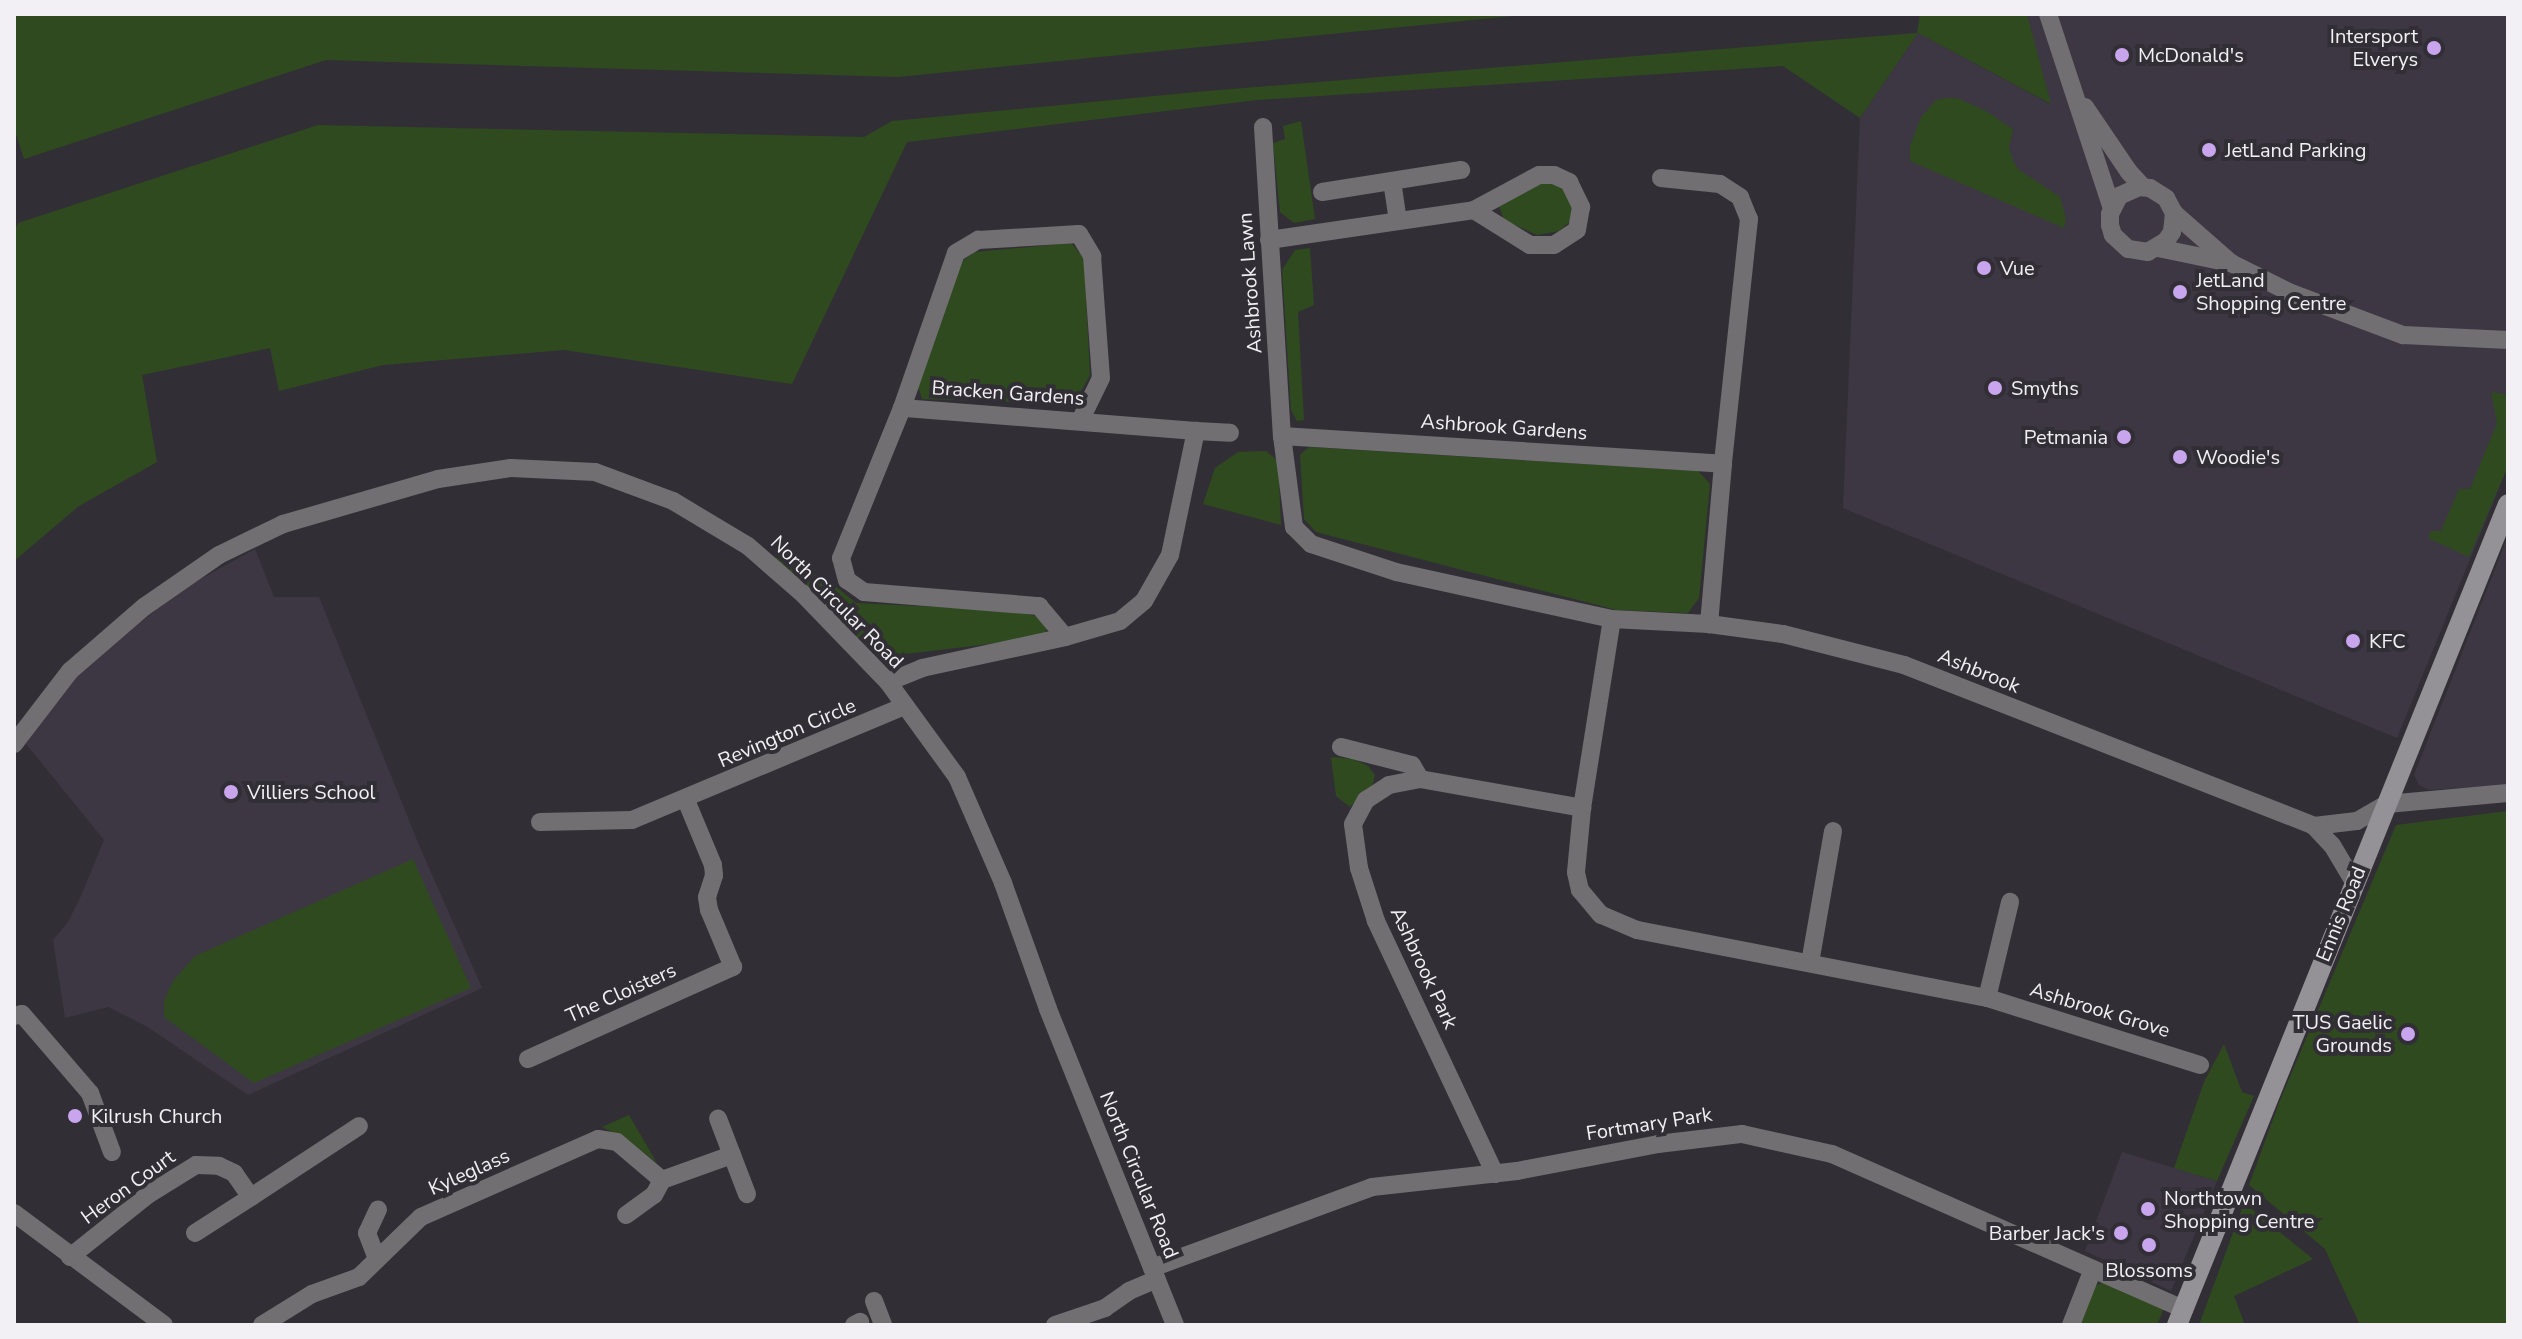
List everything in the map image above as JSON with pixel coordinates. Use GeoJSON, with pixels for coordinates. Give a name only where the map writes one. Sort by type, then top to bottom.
{"type":"FeatureCollection","features":[{"type":"Feature","properties":{"kind":"main road","name":"Ennis Road"},"geometry":{"type":"LineString","coordinates":[[2181,1317],[2508,504]]}},
{"type":"Feature","properties":{"kind":"street"},"geometry":{"type":"LineString","coordinates":[[2048,14],[2112,209],[2110,225],[2119,243],[2138,252],[2158,248],[2231,263]]}},
{"type":"Feature","properties":{"kind":"street"},"geometry":{"type":"LineString","coordinates":[[2065,73],[2096,125],[2143,187]]}},
{"type":"Feature","properties":{"kind":"street","name":"Ashbrook Lawn"},"geometry":{"type":"LineString","coordinates":[[1263,127],[1282,436]]}},
{"type":"Feature","properties":{"kind":"street"},"geometry":{"type":"LineString","coordinates":[[1322,192],[1461,170]]}},
{"type":"Feature","properties":{"kind":"street"},"geometry":{"type":"LineString","coordinates":[[1269,240],[1474,210],[1539,175],[1554,175],[1569,182],[1581,207],[1577,230],[1554,245],[1530,245],[1474,210]]}},
{"type":"Feature","properties":{"kind":"street"},"geometry":{"type":"LineString","coordinates":[[1661,178],[1720,184],[1740,197],[1749,219],[1709,624]]}},
{"type":"Feature","properties":{"kind":"street"},"geometry":{"type":"LineString","coordinates":[[1392,181],[1398,221]]}},
{"type":"Feature","properties":{"kind":"street"},"geometry":{"type":"LineString","coordinates":[[2112,209],[2128,190],[2143,187],[2159,192],[2174,213],[2231,263],[2291,293],[2403,335],[2508,340]]}},
{"type":"Feature","properties":{"kind":"street"},"geometry":{"type":"LineString","coordinates":[[2158,248],[2172,232],[2174,213]]}},
{"type":"Feature","properties":{"kind":"street"},"geometry":{"type":"LineString","coordinates":[[902,408],[956,253],[978,240],[1079,234],[1092,256],[1101,378],[1081,419]]}},
{"type":"Feature","properties":{"kind":"street","name":"Bracken Gardens"},"geometry":{"type":"LineString","coordinates":[[1065,637],[1039,606],[864,592],[847,580],[841,558],[902,408],[1081,419],[1230,433]]}},
{"type":"Feature","properties":{"kind":"street"},"geometry":{"type":"LineString","coordinates":[[888,682],[922,668],[1065,637],[1120,621],[1144,601],[1170,555],[1196,431]]}},
{"type":"Feature","properties":{"kind":"street","name":"Ashbrook Gardens"},"geometry":{"type":"LineString","coordinates":[[1282,436],[1723,464]]}},
{"type":"Feature","properties":{"kind":"street","name":"Ashbrook"},"geometry":{"type":"LineString","coordinates":[[1282,436],[1294,527],[1311,544],[1396,572],[1612,619],[1709,624],[1783,634],[1904,665],[2314,826],[2332,845],[2354,882]]}},
{"type":"Feature","properties":{"kind":"street","name":"North Circular Road"},"geometry":{"type":"LineString","coordinates":[[14,744],[70,671],[144,607],[219,555],[283,524],[438,479],[511,468],[595,472],[673,501],[748,546],[803,594],[888,682],[957,777],[1003,883],[1048,1009],[1175,1325]]}},
{"type":"Feature","properties":{"kind":"street"},"geometry":{"type":"LineString","coordinates":[[1374,756],[1389,785],[1420,779],[1582,808],[1612,619]]}},
{"type":"Feature","properties":{"kind":"street","name":"Revington Circle"},"geometry":{"type":"LineString","coordinates":[[540,822],[632,820],[905,706]]}},
{"type":"Feature","properties":{"kind":"street"},"geometry":{"type":"LineString","coordinates":[[1341,747],[1412,765],[1420,779]]}},
{"type":"Feature","properties":{"kind":"street","name":"Ashbrook Park"},"geometry":{"type":"LineString","coordinates":[[1389,785],[1366,800],[1353,824],[1359,868],[1376,921],[1495,1174]]}},
{"type":"Feature","properties":{"kind":"street"},"geometry":{"type":"LineString","coordinates":[[2387,804],[2508,793]]}},
{"type":"Feature","properties":{"kind":"street","name":"The Cloisters"},"geometry":{"type":"LineString","coordinates":[[528,1059],[733,967],[709,910],[707,897],[714,875],[713,865],[686,800]]}},
{"type":"Feature","properties":{"kind":"street","name":"Ashbrook"},"geometry":{"type":"LineString","coordinates":[[2314,826],[2357,821],[2387,804]]}},
{"type":"Feature","properties":{"kind":"street","name":"Ashbrook Grove"},"geometry":{"type":"LineString","coordinates":[[1582,808],[1576,872],[1580,890],[1601,915],[1637,930],[1987,998],[2200,1065]]}},
{"type":"Feature","properties":{"kind":"street"},"geometry":{"type":"LineString","coordinates":[[1810,963],[1833,831]]}},
{"type":"Feature","properties":{"kind":"street"},"geometry":{"type":"LineString","coordinates":[[1987,998],[2010,902]]}},
{"type":"Feature","properties":{"kind":"street"},"geometry":{"type":"LineString","coordinates":[[14,1016],[22,1014],[90,1093],[112,1152]]}},
{"type":"Feature","properties":{"kind":"street"},"geometry":{"type":"LineString","coordinates":[[718,1119],[747,1194]]}},
{"type":"Feature","properties":{"kind":"street"},"geometry":{"type":"LineString","coordinates":[[195,1233],[359,1126]]}},
{"type":"Feature","properties":{"kind":"street","name":"Fortmary Park"},"geometry":{"type":"LineString","coordinates":[[1055,1325],[1105,1308],[1154,1273],[1372,1187],[1495,1174],[1704,1136],[1742,1134],[1832,1154],[2093,1269],[2181,1317]]}},
{"type":"Feature","properties":{"kind":"street","name":"Kyleglass"},"geometry":{"type":"LineString","coordinates":[[262,1325],[312,1294],[359,1277],[421,1217],[598,1139],[617,1142],[662,1180]]}},
{"type":"Feature","properties":{"kind":"street"},"geometry":{"type":"LineString","coordinates":[[626,1215],[654,1195],[662,1180],[732,1155]]}},
{"type":"Feature","properties":{"kind":"street","name":"Heron Court"},"geometry":{"type":"LineString","coordinates":[[70,1257],[149,1194],[196,1165],[219,1166],[234,1173],[251,1197]]}},
{"type":"Feature","properties":{"kind":"street"},"geometry":{"type":"LineString","coordinates":[[377,1259],[367,1233],[378,1209]]}},
{"type":"Feature","properties":{"kind":"street"},"geometry":{"type":"LineString","coordinates":[[14,1213],[164,1325]]}},
{"type":"Feature","properties":{"kind":"street"},"geometry":{"type":"LineString","coordinates":[[2071,1325],[2093,1269]]}},
{"type":"Feature","properties":{"kind":"street"},"geometry":{"type":"LineString","coordinates":[[874,1301],[883,1325]]}},
{"type":"Feature","properties":{"kind":"shaded area","name":"JetLand Shopping Centre"},"geometry":{"type":"Polygon","coordinates":[[[2027,14],[2508,14],[2508,466],[2397,738],[1843,508],[1860,118],[1918,33],[2050,104],[2027,14]]]}},
{"type":"Feature","properties":{"kind":"shaded area"},"geometry":{"type":"Polygon","coordinates":[[[2508,536],[2508,785],[2429,790],[2419,785],[2414,775],[2508,536]]]}},
{"type":"Feature","properties":{"kind":"shaded area","name":"Villiers School"},"geometry":{"type":"Polygon","coordinates":[[[255,549],[274,597],[319,597],[419,845],[482,988],[248,1095],[146,1026],[108,1007],[65,1018],[53,940],[68,922],[104,840],[26,744],[78,673],[179,591],[255,549]]]}},
{"type":"Feature","properties":{"kind":"shaded area"},"geometry":{"type":"Polygon","coordinates":[[[2122,1152],[2217,1181],[2171,1291],[2085,1251],[2122,1152]]]}},
{"type":"Feature","properties":{"kind":"green space"},"geometry":{"type":"Polygon","coordinates":[[[14,14],[1533,14],[898,77],[326,60],[24,159],[14,128],[14,14]]]}},
{"type":"Feature","properties":{"kind":"green space"},"geometry":{"type":"Polygon","coordinates":[[[1920,14],[2027,14],[2051,104],[1918,33],[1860,118],[1783,66],[1257,100],[907,142],[792,384],[564,350],[383,365],[279,391],[270,348],[142,375],[157,462],[79,506],[14,561],[14,231],[18,223],[318,125],[864,137],[892,121],[1196,92],[1917,33],[1920,14]]]}},
{"type":"Feature","properties":{"kind":"green space"},"geometry":{"type":"Polygon","coordinates":[[[1957,98],[1986,111],[2013,129],[2009,147],[2013,160],[2018,169],[2060,197],[2066,218],[2064,228],[1910,161],[1910,146],[1921,117],[1936,100],[1957,98]]]}},
{"type":"Feature","properties":{"kind":"green space"},"geometry":{"type":"Polygon","coordinates":[[[1301,121],[1315,219],[1294,223],[1280,212],[1273,143],[1285,139],[1283,126],[1301,121]]]}},
{"type":"Feature","properties":{"kind":"green space"},"geometry":{"type":"Polygon","coordinates":[[[1554,180],[1571,197],[1573,219],[1559,231],[1537,235],[1504,220],[1499,206],[1540,183],[1554,180]]]}},
{"type":"Feature","properties":{"kind":"green space"},"geometry":{"type":"Polygon","coordinates":[[[1071,243],[1084,258],[1090,375],[1074,404],[922,399],[917,383],[962,261],[975,252],[1071,243]]]}},
{"type":"Feature","properties":{"kind":"green space"},"geometry":{"type":"Polygon","coordinates":[[[1310,248],[1314,305],[1298,312],[1304,420],[1297,421],[1291,410],[1282,270],[1295,250],[1310,248]]]}},
{"type":"Feature","properties":{"kind":"green space"},"geometry":{"type":"Polygon","coordinates":[[[2491,392],[2508,395],[2508,466],[2469,557],[2428,538],[2431,531],[2441,531],[2459,489],[2470,489],[2497,423],[2491,392]]]}},
{"type":"Feature","properties":{"kind":"green space"},"geometry":{"type":"Polygon","coordinates":[[[1309,447],[1698,471],[1710,484],[1699,598],[1688,613],[1617,610],[1316,532],[1304,519],[1300,455],[1309,447]]]}},
{"type":"Feature","properties":{"kind":"green space"},"geometry":{"type":"Polygon","coordinates":[[[1266,451],[1278,461],[1281,525],[1203,504],[1215,468],[1238,452],[1266,451]]]}},
{"type":"Feature","properties":{"kind":"green space"},"geometry":{"type":"Polygon","coordinates":[[[768,554],[828,580],[856,603],[1016,611],[1039,617],[1047,625],[1045,635],[879,657],[768,554]]]}},
{"type":"Feature","properties":{"kind":"green space"},"geometry":{"type":"Polygon","coordinates":[[[1331,757],[1354,759],[1368,766],[1375,775],[1373,784],[1350,807],[1336,796],[1331,757]]]}},
{"type":"Feature","properties":{"kind":"green space","name":"TUS Gaelic Grounds"},"geometry":{"type":"Polygon","coordinates":[[[2508,811],[2508,1325],[2360,1325],[2325,1249],[2249,1185],[2279,1103],[2396,825],[2508,811]]]}},
{"type":"Feature","properties":{"kind":"green space"},"geometry":{"type":"Polygon","coordinates":[[[413,859],[471,988],[254,1083],[164,1017],[164,1001],[173,981],[195,956],[413,859]]]}},
{"type":"Feature","properties":{"kind":"green space"},"geometry":{"type":"Polygon","coordinates":[[[2224,1044],[2242,1092],[2254,1096],[2217,1181],[2174,1168],[2204,1082],[2224,1044]]]}},
{"type":"Feature","properties":{"kind":"green space"},"geometry":{"type":"Polygon","coordinates":[[[629,1115],[657,1163],[628,1140],[602,1127],[629,1115]]]}},
{"type":"Feature","properties":{"kind":"green space"},"geometry":{"type":"Polygon","coordinates":[[[2244,1203],[2313,1259],[2234,1296],[2245,1325],[2199,1325],[2244,1203]]]}},
{"type":"Feature","properties":{"kind":"green space"},"geometry":{"type":"Polygon","coordinates":[[[2104,1282],[2165,1306],[2157,1325],[2080,1325],[2095,1286],[2104,1282]]]}},
{"type":"Feature","properties":{"kind":"place","name":"Intersport Elverys"},"geometry":{"type":"Point","coordinates":[2434,48]}},
{"type":"Feature","properties":{"kind":"place","name":"McDonald's"},"geometry":{"type":"Point","coordinates":[2122,55]}},
{"type":"Feature","properties":{"kind":"place","name":"JetLand Parking"},"geometry":{"type":"Point","coordinates":[2209,150]}},
{"type":"Feature","properties":{"kind":"place","name":"Vue"},"geometry":{"type":"Point","coordinates":[1984,268]}},
{"type":"Feature","properties":{"kind":"place","name":"JetLand Shopping Centre"},"geometry":{"type":"Point","coordinates":[2180,292]}},
{"type":"Feature","properties":{"kind":"place","name":"Smyths"},"geometry":{"type":"Point","coordinates":[1995,388]}},
{"type":"Feature","properties":{"kind":"place","name":"Petmania"},"geometry":{"type":"Point","coordinates":[2124,437]}},
{"type":"Feature","properties":{"kind":"place","name":"Woodie's"},"geometry":{"type":"Point","coordinates":[2180,457]}},
{"type":"Feature","properties":{"kind":"place","name":"KFC"},"geometry":{"type":"Point","coordinates":[2353,641]}},
{"type":"Feature","properties":{"kind":"place","name":"Villiers School"},"geometry":{"type":"Point","coordinates":[231,792]}},
{"type":"Feature","properties":{"kind":"place","name":"TUS Gaelic Grounds"},"geometry":{"type":"Point","coordinates":[2408,1034]}},
{"type":"Feature","properties":{"kind":"place","name":"Kilrush Church"},"geometry":{"type":"Point","coordinates":[75,1116]}},
{"type":"Feature","properties":{"kind":"place","name":"Northtown Shopping Centre"},"geometry":{"type":"Point","coordinates":[2148,1209]}},
{"type":"Feature","properties":{"kind":"place","name":"Barber Jack's"},"geometry":{"type":"Point","coordinates":[2121,1233]}},
{"type":"Feature","properties":{"kind":"place","name":"Blossoms"},"geometry":{"type":"Point","coordinates":[2149,1245]}}]}
